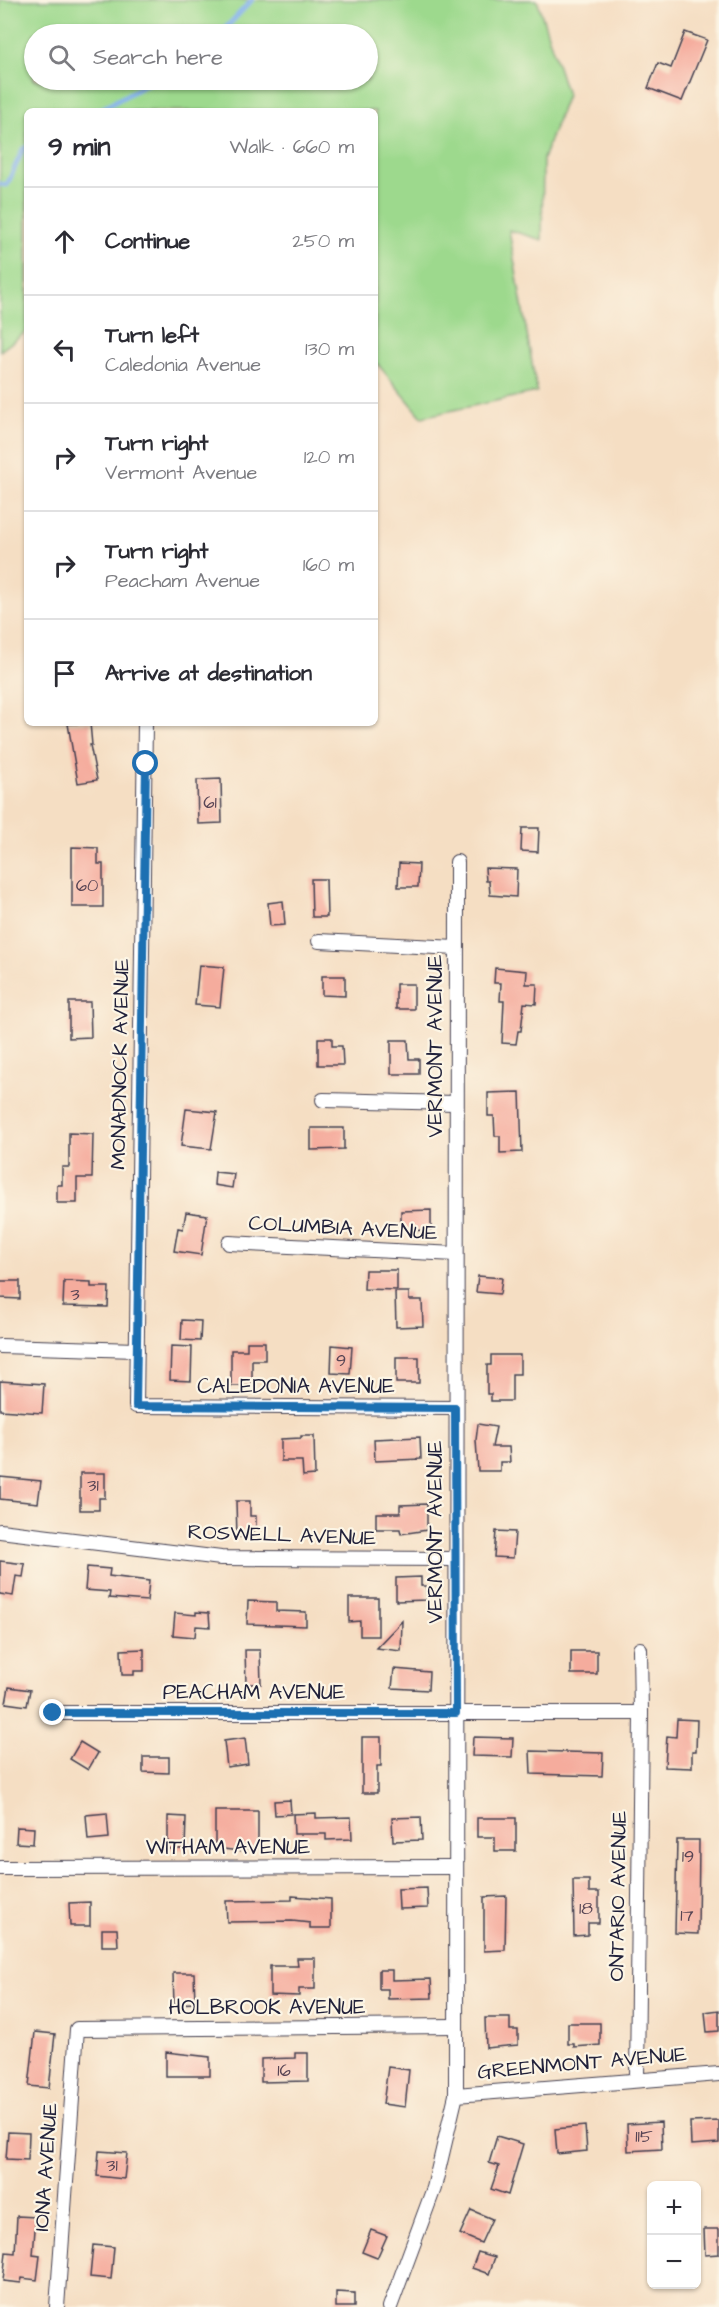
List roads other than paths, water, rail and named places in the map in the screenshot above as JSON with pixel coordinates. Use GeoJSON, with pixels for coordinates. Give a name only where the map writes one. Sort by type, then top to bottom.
{"type":"FeatureCollection","features":[{"type":"Feature","properties":{"kind":"street","name":"MONADNOCK AVENUE"},"geometry":{"type":"LineString","coordinates":[[136,1406],[145,726]]}},
{"type":"Feature","properties":{"kind":"street","name":"VERMONT AVENUE"},"geometry":{"type":"LineString","coordinates":[[456,2095],[457,862]]}},
{"type":"Feature","properties":{"kind":"street"},"geometry":{"type":"LineString","coordinates":[[319,941],[456,948]]}},
{"type":"Feature","properties":{"kind":"street"},"geometry":{"type":"LineString","coordinates":[[323,1100],[456,1104]]}},
{"type":"Feature","properties":{"kind":"street","name":"COLUMBIA AVENUE"},"geometry":{"type":"LineString","coordinates":[[229,1243],[456,1254]]}},
{"type":"Feature","properties":{"kind":"street"},"geometry":{"type":"LineString","coordinates":[[0,1346],[137,1350]]}},
{"type":"Feature","properties":{"kind":"street","name":"CALEDONIA AVENUE"},"geometry":{"type":"LineString","coordinates":[[136,1406],[455,1408]]}},
{"type":"Feature","properties":{"kind":"street","name":"ROSWELL AVENUE"},"geometry":{"type":"LineString","coordinates":[[0,1531],[221,1558],[456,1559]]}},
{"type":"Feature","properties":{"kind":"street","name":"ONTARIO AVENUE"},"geometry":{"type":"LineString","coordinates":[[637,2080],[640,1649]]}},
{"type":"Feature","properties":{"kind":"street","name":"PEACHAM AVENUE"},"geometry":{"type":"LineString","coordinates":[[53,1713],[456,1713]]}},
{"type":"Feature","properties":{"kind":"street"},"geometry":{"type":"LineString","coordinates":[[456,1713],[641,1713]]}},
{"type":"Feature","properties":{"kind":"street","name":"WITHAM AVENUE"},"geometry":{"type":"LineString","coordinates":[[0,1868],[456,1867]]}},
{"type":"Feature","properties":{"kind":"street","name":"HOLBROOK AVENUE"},"geometry":{"type":"LineString","coordinates":[[77,2029],[456,2026]]}},
{"type":"Feature","properties":{"kind":"street","name":"IONA AVENUE"},"geometry":{"type":"LineString","coordinates":[[57,2307],[77,2029]]}},
{"type":"Feature","properties":{"kind":"street","name":"GREENMONT AVENUE"},"geometry":{"type":"LineString","coordinates":[[390,2307],[434,2188],[456,2095],[719,2073]]}},
{"type":"Feature","properties":{"kind":"waterway"},"geometry":{"type":"LineString","coordinates":[[229,24],[252,0]]}},
{"type":"Feature","properties":{"kind":"waterway"},"geometry":{"type":"LineString","coordinates":[[103,108],[136,90]]}},
{"type":"Feature","properties":{"kind":"waterway"},"geometry":{"type":"LineString","coordinates":[[0,184],[7,185],[24,148]]}}]}
